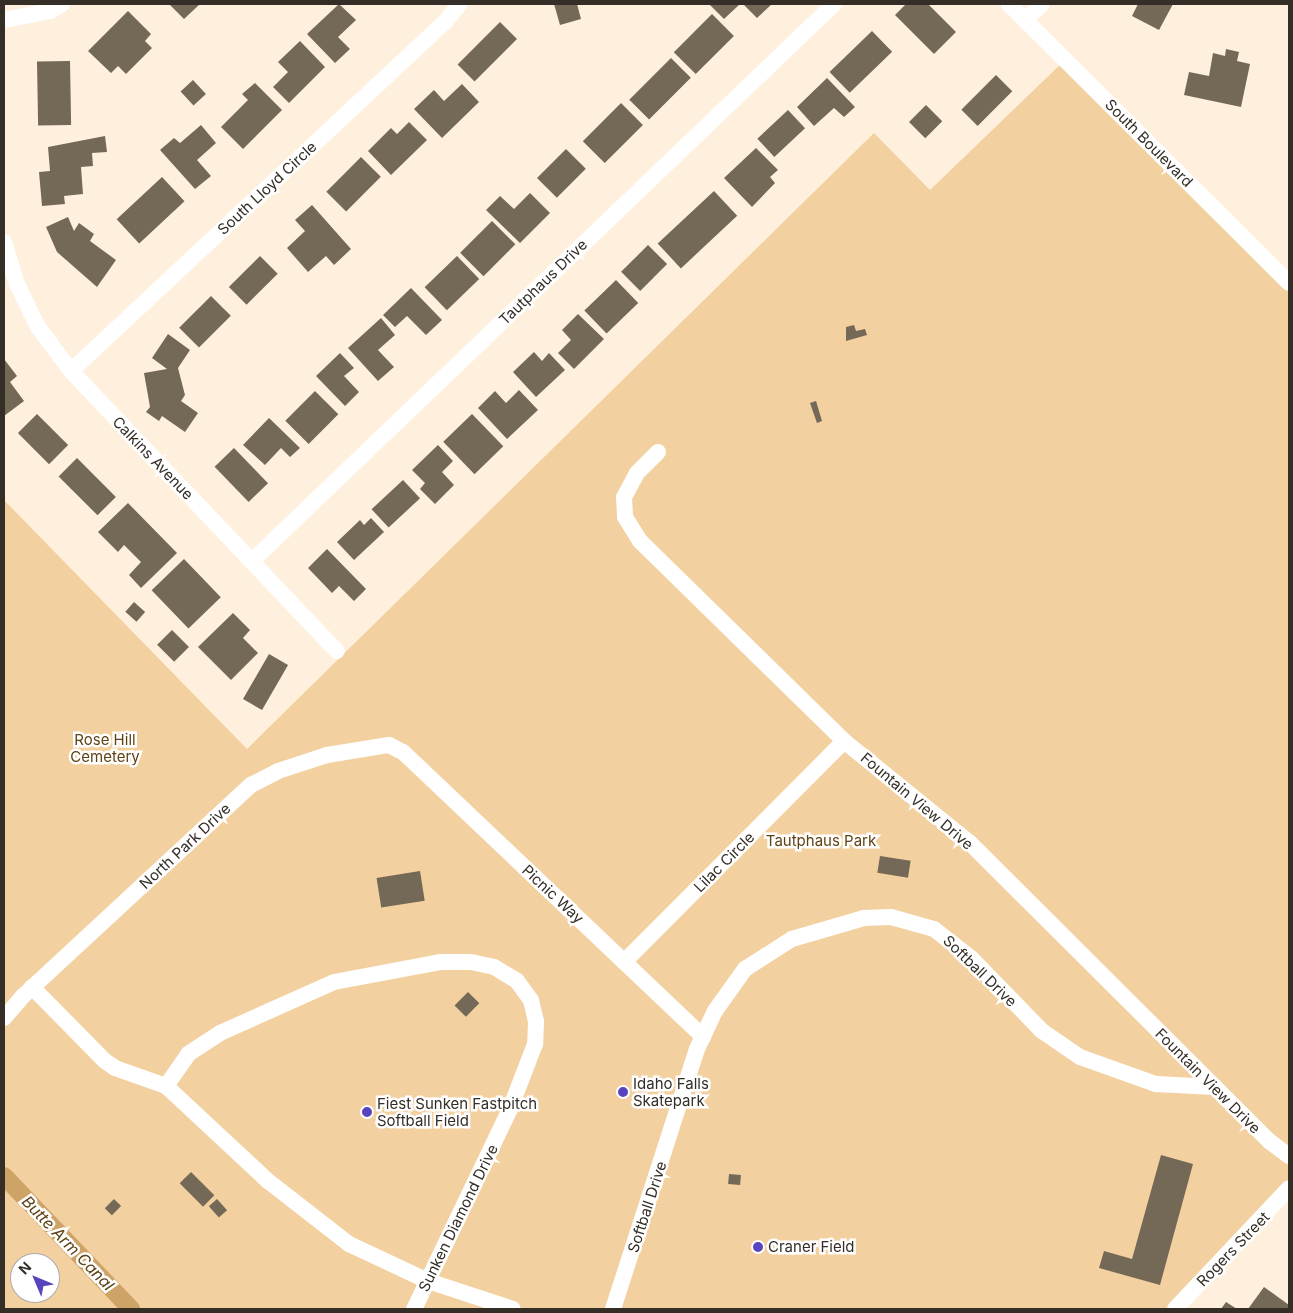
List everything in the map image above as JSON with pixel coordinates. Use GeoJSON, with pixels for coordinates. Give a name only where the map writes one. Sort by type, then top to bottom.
{"type":"FeatureCollection","features":[{"type":"Feature","properties":{"kind":"street"},"geometry":{"type":"LineString","coordinates":[[4,20],[50,11],[62,4]]}},
{"type":"Feature","properties":{"kind":"street","name":"South Lloyd Circle"},"geometry":{"type":"LineString","coordinates":[[71,371],[446,21],[460,4]]}},
{"type":"Feature","properties":{"kind":"street","name":"Tautphaus Drive"},"geometry":{"type":"LineString","coordinates":[[252,561],[834,4]]}},
{"type":"Feature","properties":{"kind":"street","name":"South Boulevard"},"geometry":{"type":"LineString","coordinates":[[1009,4],[1289,283]]}},
{"type":"Feature","properties":{"kind":"street"},"geometry":{"type":"LineString","coordinates":[[1025,20],[1042,4]]}},
{"type":"Feature","properties":{"kind":"street","name":"Calkins Avenue"},"geometry":{"type":"LineString","coordinates":[[4,242],[17,284],[38,327],[71,371],[337,651]]}},
{"type":"Feature","properties":{"kind":"street","name":"Fountain View Drive"},"geometry":{"type":"LineString","coordinates":[[658,452],[637,473],[624,497],[625,517],[640,540],[844,741],[970,843],[1215,1087],[1289,1156]]}},
{"type":"Feature","properties":{"kind":"street","name":"Lilac Circle"},"geometry":{"type":"LineString","coordinates":[[624,962],[844,741]]}},
{"type":"Feature","properties":{"kind":"street","name":"North Park Drive"},"geometry":{"type":"LineString","coordinates":[[4,1018],[32,987],[251,786],[278,771],[327,754],[389,745],[403,752]]}},
{"type":"Feature","properties":{"kind":"street","name":"Picnic Way"},"geometry":{"type":"LineString","coordinates":[[403,752],[703,1037]]}},
{"type":"Feature","properties":{"kind":"street","name":"Softball Drive"},"geometry":{"type":"LineString","coordinates":[[613,1309],[703,1037],[728,988],[764,954],[840,922],[891,918],[947,936],[1042,1031],[1080,1057],[1156,1084],[1215,1087]]}},
{"type":"Feature","properties":{"kind":"street","name":"Sunken Diamond Drive"},"geometry":{"type":"LineString","coordinates":[[166,1086],[188,1054],[220,1033],[334,982],[441,962],[471,962],[494,967],[517,981],[531,1000],[536,1021],[535,1044],[510,1109],[414,1309]]}},
{"type":"Feature","properties":{"kind":"street"},"geometry":{"type":"LineString","coordinates":[[32,987],[115,1068],[166,1086],[268,1181],[349,1244],[428,1281],[513,1309]]}},
{"type":"Feature","properties":{"kind":"street","name":"Rogers Street"},"geometry":{"type":"LineString","coordinates":[[1175,1309],[1289,1188]]}},
{"type":"Feature","properties":{"kind":"green space","name":"Tautphaus Park"},"geometry":{"type":"Polygon","coordinates":[[[1065,60],[1289,283],[1289,1188],[1175,1309],[4,1309],[4,500],[247,749],[874,133],[930,190],[1065,60]]]}},
{"type":"Feature","properties":{"kind":"building"},"geometry":{"type":"Polygon","coordinates":[[[169,4],[200,4],[184,19],[169,4]]]}},
{"type":"Feature","properties":{"kind":"building"},"geometry":{"type":"Polygon","coordinates":[[[339,4],[356,20],[338,37],[350,49],[335,63],[307,34],[339,4]]]}},
{"type":"Feature","properties":{"kind":"building"},"geometry":{"type":"Polygon","coordinates":[[[554,4],[577,4],[581,19],[560,25],[554,4]]]}},
{"type":"Feature","properties":{"kind":"building"},"geometry":{"type":"Polygon","coordinates":[[[709,4],[740,4],[724,19],[709,4]]]}},
{"type":"Feature","properties":{"kind":"building"},"geometry":{"type":"Polygon","coordinates":[[[743,4],[772,4],[757,18],[743,4]]]}},
{"type":"Feature","properties":{"kind":"building"},"geometry":{"type":"Polygon","coordinates":[[[906,4],[928,4],[956,32],[934,54],[895,15],[906,4]]]}},
{"type":"Feature","properties":{"kind":"building"},"geometry":{"type":"Polygon","coordinates":[[[1138,4],[1173,4],[1159,30],[1132,16],[1138,4]]]}},
{"type":"Feature","properties":{"kind":"building"},"geometry":{"type":"Polygon","coordinates":[[[128,11],[151,34],[145,41],[152,48],[126,74],[118,66],[111,73],[88,51],[128,11]]]}},
{"type":"Feature","properties":{"kind":"building"},"geometry":{"type":"Polygon","coordinates":[[[712,14],[734,36],[696,74],[674,52],[712,14]]]}},
{"type":"Feature","properties":{"kind":"building"},"geometry":{"type":"Polygon","coordinates":[[[500,22],[517,39],[475,81],[458,64],[500,22]]]}},
{"type":"Feature","properties":{"kind":"building"},"geometry":{"type":"Polygon","coordinates":[[[872,31],[892,52],[850,93],[830,72],[872,31]]]}},
{"type":"Feature","properties":{"kind":"building"},"geometry":{"type":"Polygon","coordinates":[[[300,41],[325,67],[289,103],[273,87],[288,72],[278,62],[300,41]]]}},
{"type":"Feature","properties":{"kind":"building"},"geometry":{"type":"Polygon","coordinates":[[[1226,49],[1239,52],[1237,61],[1250,64],[1241,107],[1184,95],[1189,72],[1209,76],[1213,53],[1225,56],[1226,49]]]}},
{"type":"Feature","properties":{"kind":"building"},"geometry":{"type":"Polygon","coordinates":[[[671,58],[691,78],[649,120],[629,100],[671,58]]]}},
{"type":"Feature","properties":{"kind":"building"},"geometry":{"type":"Polygon","coordinates":[[[70,61],[71,125],[38,126],[37,62],[70,61]]]}},
{"type":"Feature","properties":{"kind":"building"},"geometry":{"type":"Polygon","coordinates":[[[996,75],[1012,91],[978,126],[961,110],[996,75]]]}},
{"type":"Feature","properties":{"kind":"building"},"geometry":{"type":"Polygon","coordinates":[[[827,78],[855,107],[844,117],[834,108],[814,126],[797,107],[827,78]]]}},
{"type":"Feature","properties":{"kind":"building"},"geometry":{"type":"Polygon","coordinates":[[[193,80],[206,94],[194,105],[181,92],[193,80]]]}},
{"type":"Feature","properties":{"kind":"building"},"geometry":{"type":"Polygon","coordinates":[[[255,83],[282,110],[243,149],[221,127],[248,100],[242,94],[255,83]]]}},
{"type":"Feature","properties":{"kind":"building"},"geometry":{"type":"Polygon","coordinates":[[[462,84],[479,102],[442,138],[414,109],[434,90],[444,101],[462,84]]]}},
{"type":"Feature","properties":{"kind":"building"},"geometry":{"type":"Polygon","coordinates":[[[621,103],[643,125],[605,163],[583,141],[621,103]]]}},
{"type":"Feature","properties":{"kind":"building"},"geometry":{"type":"Polygon","coordinates":[[[926,105],[942,121],[925,138],[909,122],[926,105]]]}},
{"type":"Feature","properties":{"kind":"building"},"geometry":{"type":"Polygon","coordinates":[[[788,110],[805,128],[774,157],[757,139],[788,110]]]}},
{"type":"Feature","properties":{"kind":"building"},"geometry":{"type":"Polygon","coordinates":[[[409,122],[427,140],[391,175],[368,151],[391,128],[397,134],[409,122]]]}},
{"type":"Feature","properties":{"kind":"building"},"geometry":{"type":"Polygon","coordinates":[[[201,125],[216,143],[197,160],[211,176],[195,189],[160,150],[174,138],[180,143],[201,125]]]}},
{"type":"Feature","properties":{"kind":"building"},"geometry":{"type":"Polygon","coordinates":[[[105,136],[107,152],[92,153],[93,166],[81,167],[83,194],[64,196],[65,204],[42,206],[39,172],[50,171],[48,147],[105,136]]]}},
{"type":"Feature","properties":{"kind":"building"},"geometry":{"type":"Polygon","coordinates":[[[756,148],[778,170],[770,177],[775,183],[752,207],[724,178],[756,148]]]}},
{"type":"Feature","properties":{"kind":"building"},"geometry":{"type":"Polygon","coordinates":[[[566,149],[586,169],[557,198],[537,178],[566,149]]]}},
{"type":"Feature","properties":{"kind":"building"},"geometry":{"type":"Polygon","coordinates":[[[361,157],[381,177],[346,211],[326,192],[361,157]]]}},
{"type":"Feature","properties":{"kind":"building"},"geometry":{"type":"Polygon","coordinates":[[[162,177],[185,201],[139,243],[117,219],[162,177]]]}},
{"type":"Feature","properties":{"kind":"building"},"geometry":{"type":"Polygon","coordinates":[[[714,191],[737,216],[681,268],[658,244],[714,191]]]}},
{"type":"Feature","properties":{"kind":"building"},"geometry":{"type":"Polygon","coordinates":[[[530,193],[550,213],[520,243],[486,210],[500,196],[514,209],[530,193]]]}},
{"type":"Feature","properties":{"kind":"building"},"geometry":{"type":"Polygon","coordinates":[[[312,205],[351,249],[334,265],[326,256],[308,272],[287,248],[305,231],[295,220],[312,205]]]}},
{"type":"Feature","properties":{"kind":"building"},"geometry":{"type":"Polygon","coordinates":[[[68,217],[74,231],[79,223],[94,234],[90,241],[116,260],[97,287],[57,252],[46,227],[68,217]]]}},
{"type":"Feature","properties":{"kind":"building"},"geometry":{"type":"Polygon","coordinates":[[[492,221],[515,244],[484,276],[460,253],[492,221]]]}},
{"type":"Feature","properties":{"kind":"building"},"geometry":{"type":"Polygon","coordinates":[[[648,245],[667,264],[640,291],[621,272],[648,245]]]}},
{"type":"Feature","properties":{"kind":"building"},"geometry":{"type":"Polygon","coordinates":[[[260,256],[278,274],[247,305],[229,287],[260,256]]]}},
{"type":"Feature","properties":{"kind":"building"},"geometry":{"type":"Polygon","coordinates":[[[457,256],[479,279],[447,310],[425,287],[457,256]]]}},
{"type":"Feature","properties":{"kind":"building"},"geometry":{"type":"Polygon","coordinates":[[[616,280],[638,303],[607,334],[584,311],[616,280]]]}},
{"type":"Feature","properties":{"kind":"building"},"geometry":{"type":"Polygon","coordinates":[[[411,288],[442,320],[426,335],[407,316],[395,327],[383,315],[411,288]]]}},
{"type":"Feature","properties":{"kind":"building"},"geometry":{"type":"Polygon","coordinates":[[[211,296],[231,316],[199,348],[179,328],[211,296]]]}},
{"type":"Feature","properties":{"kind":"building"},"geometry":{"type":"Polygon","coordinates":[[[578,314],[604,339],[574,369],[558,353],[571,340],[562,330],[578,314]]]}},
{"type":"Feature","properties":{"kind":"building"},"geometry":{"type":"Polygon","coordinates":[[[381,318],[395,335],[378,350],[394,367],[378,381],[348,348],[381,318]]]}},
{"type":"Feature","properties":{"kind":"building"},"geometry":{"type":"Polygon","coordinates":[[[854,325],[856,331],[865,329],[867,335],[846,341],[846,327],[854,325]]]}},
{"type":"Feature","properties":{"kind":"building"},"geometry":{"type":"Polygon","coordinates":[[[168,334],[190,350],[178,368],[185,395],[181,401],[198,413],[185,432],[162,416],[159,421],[146,412],[150,407],[144,373],[167,369],[152,358],[168,334]]]}},
{"type":"Feature","properties":{"kind":"building"},"geometry":{"type":"Polygon","coordinates":[[[534,352],[542,361],[549,353],[565,370],[536,397],[513,372],[534,352]]]}},
{"type":"Feature","properties":{"kind":"building"},"geometry":{"type":"Polygon","coordinates":[[[340,353],[354,368],[344,376],[359,392],[345,406],[316,376],[340,353]]]}},
{"type":"Feature","properties":{"kind":"building"},"geometry":{"type":"Polygon","coordinates":[[[4,359],[17,376],[10,382],[24,401],[4,416],[4,359]]]}},
{"type":"Feature","properties":{"kind":"building"},"geometry":{"type":"Polygon","coordinates":[[[519,390],[538,410],[507,439],[478,408],[495,391],[506,403],[519,390]]]}},
{"type":"Feature","properties":{"kind":"building"},"geometry":{"type":"Polygon","coordinates":[[[315,391],[338,414],[309,444],[285,421],[315,391]]]}},
{"type":"Feature","properties":{"kind":"building"},"geometry":{"type":"Polygon","coordinates":[[[816,401],[822,421],[817,423],[810,403],[816,401]]]}},
{"type":"Feature","properties":{"kind":"building"},"geometry":{"type":"Polygon","coordinates":[[[37,414],[68,445],[49,464],[18,433],[37,414]]]}},
{"type":"Feature","properties":{"kind":"building"},"geometry":{"type":"Polygon","coordinates":[[[472,414],[503,446],[474,474],[443,442],[472,414]]]}},
{"type":"Feature","properties":{"kind":"building"},"geometry":{"type":"Polygon","coordinates":[[[269,418],[300,448],[290,457],[281,448],[265,465],[243,445],[269,418]]]}},
{"type":"Feature","properties":{"kind":"building"},"geometry":{"type":"Polygon","coordinates":[[[438,445],[453,461],[442,472],[454,485],[435,504],[420,489],[425,483],[412,470],[438,445]]]}},
{"type":"Feature","properties":{"kind":"building"},"geometry":{"type":"Polygon","coordinates":[[[234,448],[268,483],[249,502],[215,467],[234,448]]]}},
{"type":"Feature","properties":{"kind":"building"},"geometry":{"type":"Polygon","coordinates":[[[77,458],[116,497],[98,515],[59,476],[77,458]]]}},
{"type":"Feature","properties":{"kind":"building"},"geometry":{"type":"Polygon","coordinates":[[[403,480],[420,498],[389,528],[372,509],[403,480]]]}},
{"type":"Feature","properties":{"kind":"building"},"geometry":{"type":"Polygon","coordinates":[[[128,503],[177,553],[141,588],[129,575],[141,562],[124,545],[118,552],[98,532],[128,503]]]}},
{"type":"Feature","properties":{"kind":"building"},"geometry":{"type":"Polygon","coordinates":[[[371,518],[384,532],[354,560],[337,542],[360,520],[364,525],[371,518]]]}},
{"type":"Feature","properties":{"kind":"building"},"geometry":{"type":"Polygon","coordinates":[[[327,549],[366,589],[354,601],[339,586],[332,593],[308,568],[327,549]]]}},
{"type":"Feature","properties":{"kind":"building"},"geometry":{"type":"Polygon","coordinates":[[[184,559],[221,597],[188,628],[152,590],[184,559]]]}},
{"type":"Feature","properties":{"kind":"building"},"geometry":{"type":"Polygon","coordinates":[[[134,602],[145,612],[136,622],[125,612],[134,602]]]}},
{"type":"Feature","properties":{"kind":"building"},"geometry":{"type":"Polygon","coordinates":[[[233,613],[250,630],[243,638],[258,653],[231,680],[198,647],[233,613]]]}},
{"type":"Feature","properties":{"kind":"building"},"geometry":{"type":"Polygon","coordinates":[[[172,630],[189,647],[174,662],[157,645],[172,630]]]}},
{"type":"Feature","properties":{"kind":"building"},"geometry":{"type":"Polygon","coordinates":[[[269,654],[288,665],[262,710],[243,699],[269,654]]]}},
{"type":"Feature","properties":{"kind":"building"},"geometry":{"type":"Polygon","coordinates":[[[880,856],[911,861],[908,878],[877,873],[880,856]]]}},
{"type":"Feature","properties":{"kind":"building"},"geometry":{"type":"Polygon","coordinates":[[[420,871],[425,901],[381,908],[377,878],[420,871]]]}},
{"type":"Feature","properties":{"kind":"building"},"geometry":{"type":"Polygon","coordinates":[[[468,992],[479,1003],[466,1017],[455,1005],[468,992]]]}},
{"type":"Feature","properties":{"kind":"building"},"geometry":{"type":"Polygon","coordinates":[[[1161,1155],[1193,1164],[1160,1285],[1099,1268],[1104,1251],[1132,1259],[1161,1155]]]}},
{"type":"Feature","properties":{"kind":"building"},"geometry":{"type":"Polygon","coordinates":[[[191,1172],[214,1195],[203,1207],[180,1183],[191,1172]]]}},
{"type":"Feature","properties":{"kind":"building"},"geometry":{"type":"Polygon","coordinates":[[[729,1174],[741,1175],[740,1185],[728,1184],[729,1174]]]}},
{"type":"Feature","properties":{"kind":"building"},"geometry":{"type":"Polygon","coordinates":[[[114,1199],[121,1206],[112,1215],[105,1208],[114,1199]]]}},
{"type":"Feature","properties":{"kind":"building"},"geometry":{"type":"Polygon","coordinates":[[[217,1199],[227,1210],[219,1218],[209,1206],[217,1199]]]}},
{"type":"Feature","properties":{"kind":"building"},"geometry":{"type":"Polygon","coordinates":[[[1264,1287],[1289,1305],[1289,1309],[1248,1309],[1264,1287]]]}},
{"type":"Feature","properties":{"kind":"building"},"geometry":{"type":"Polygon","coordinates":[[[1226,1302],[1237,1309],[1221,1309],[1226,1302]]]}},
{"type":"Feature","properties":{"kind":"waterway","name":"Butte Arm Canal"},"geometry":{"type":"LineString","coordinates":[[4,1176],[131,1309]]}},
{"type":"Feature","properties":{"kind":"place","name":"Idaho Falls Skatepark"},"geometry":{"type":"Point","coordinates":[623,1092]}},
{"type":"Feature","properties":{"kind":"place","name":"Fiest Sunken Fastpitch Softball Field"},"geometry":{"type":"Point","coordinates":[367,1112]}},
{"type":"Feature","properties":{"kind":"place","name":"Craner Field"},"geometry":{"type":"Point","coordinates":[758,1247]}},
{"type":"Feature","properties":{"kind":"park label","name":"Rose Hill Cemetery"},"geometry":{"type":"Point","coordinates":[105,748]}}]}
